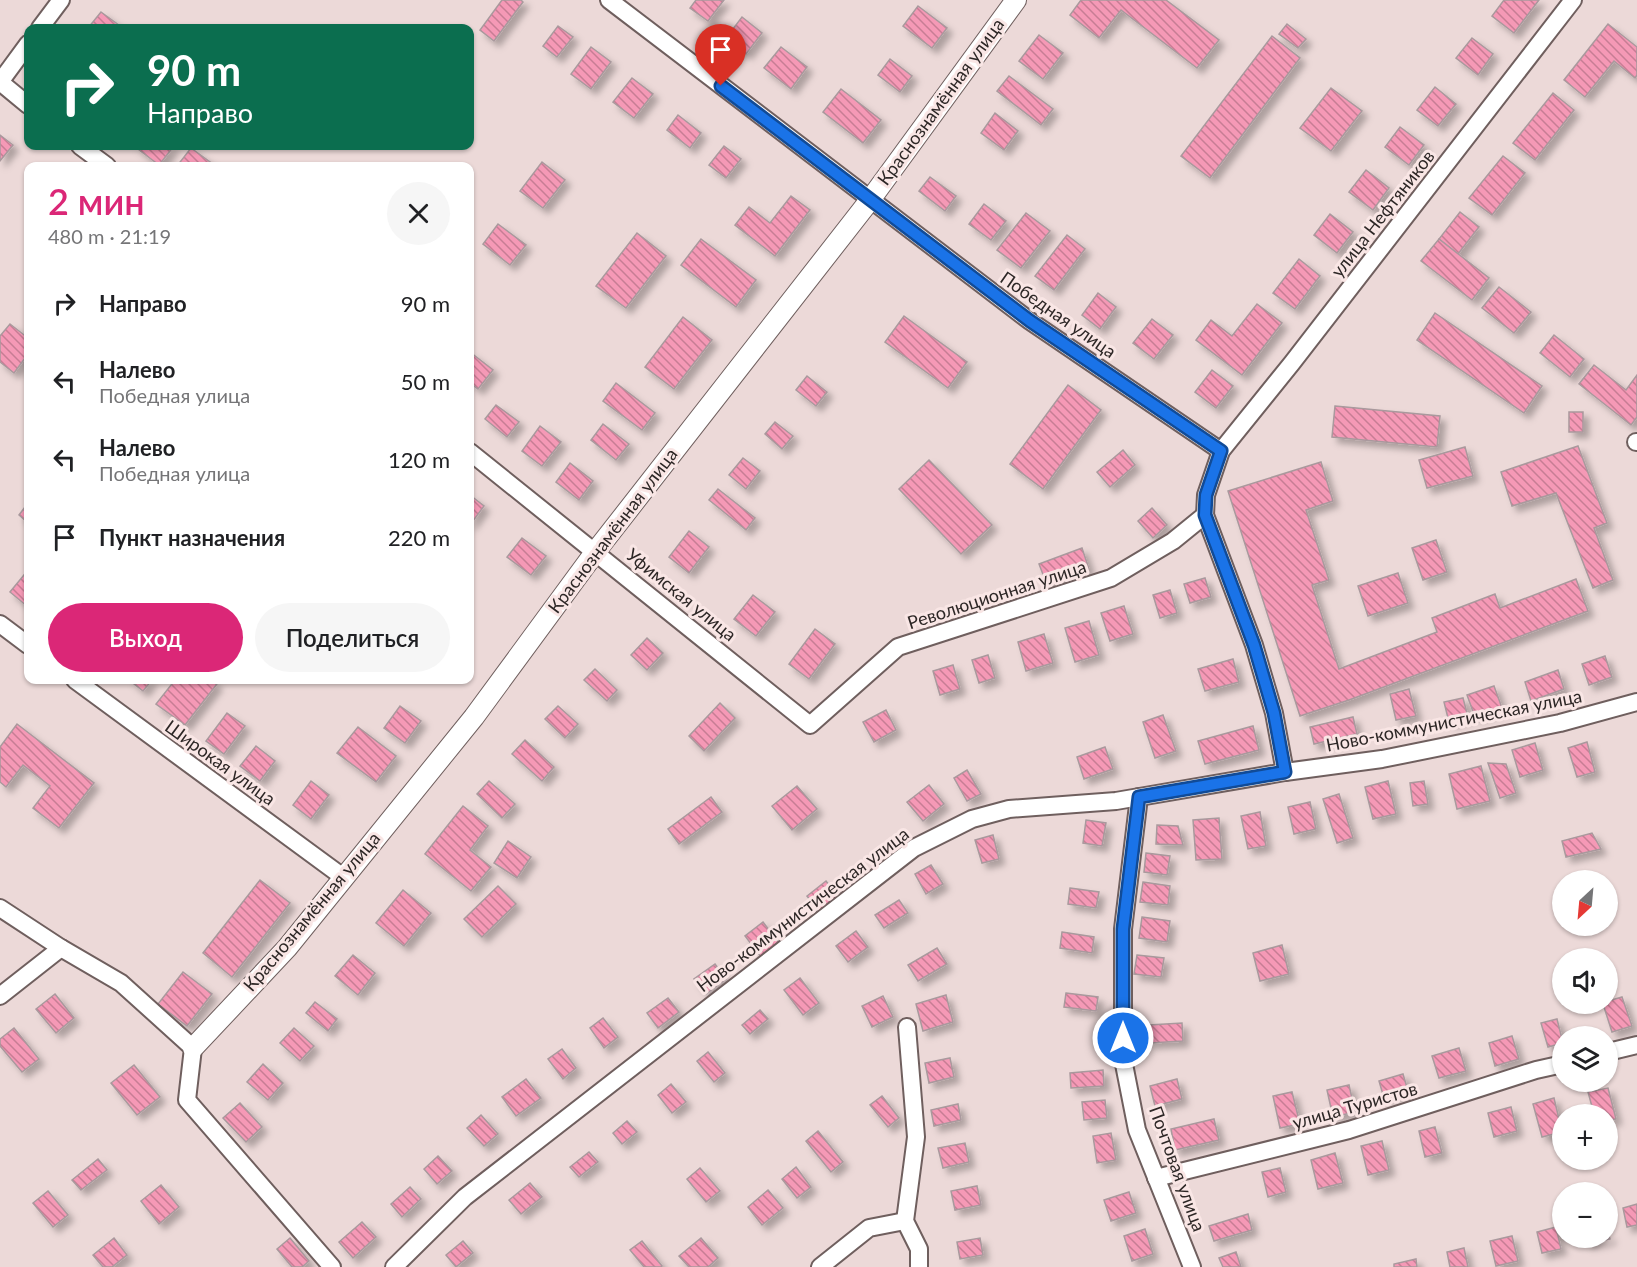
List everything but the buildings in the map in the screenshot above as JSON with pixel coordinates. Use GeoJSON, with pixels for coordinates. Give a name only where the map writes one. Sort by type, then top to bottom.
{"type":"FeatureCollection","features":[{"type":"Feature","properties":{"kind":"street"},"geometry":{"type":"LineString","coordinates":[[43,24],[61,0]]}},
{"type":"Feature","properties":{"kind":"street","name":"Победная улица"},"geometry":{"type":"LineString","coordinates":[[609,0],[1030,321],[1221,451]]}},
{"type":"Feature","properties":{"kind":"street","name":"Краснознамённая улица"},"geometry":{"type":"LineString","coordinates":[[193,1048],[287,948],[474,717],[596,551],[870,200],[1016,0]]}},
{"type":"Feature","properties":{"kind":"street","name":"улица Нефтяников"},"geometry":{"type":"LineString","coordinates":[[1221,451],[1299,354],[1573,0]]}},
{"type":"Feature","properties":{"kind":"street"},"geometry":{"type":"LineString","coordinates":[[24,49],[0,82],[24,102]]}},
{"type":"Feature","properties":{"kind":"street"},"geometry":{"type":"LineString","coordinates":[[85,150],[102,162]]}},
{"type":"Feature","properties":{"kind":"street"},"geometry":{"type":"LineString","coordinates":[[1221,451],[1206,495],[1205,515],[1254,645],[1274,713],[1285,772]]}},
{"type":"Feature","properties":{"kind":"street","name":"Уфимская улица"},"geometry":{"type":"LineString","coordinates":[[474,455],[810,724]]}},
{"type":"Feature","properties":{"kind":"street","name":"Революционная улица"},"geometry":{"type":"LineString","coordinates":[[810,724],[898,647],[1112,579],[1173,541],[1205,515]]}},
{"type":"Feature","properties":{"kind":"street"},"geometry":{"type":"LineString","coordinates":[[0,624],[24,642]]}},
{"type":"Feature","properties":{"kind":"street","name":"Широкая улица"},"geometry":{"type":"LineString","coordinates":[[80,684],[343,877]]}},
{"type":"Feature","properties":{"kind":"street","name":"Ново-коммунистическая улица"},"geometry":{"type":"LineString","coordinates":[[394,1267],[465,1197],[914,848],[972,819],[1009,809],[1116,801],[1285,772],[1382,759],[1560,723],[1637,702]]}},
{"type":"Feature","properties":{"kind":"street","name":"Почтовая улица"},"geometry":{"type":"LineString","coordinates":[[1139,797],[1123,929],[1123,1059],[1137,1130],[1192,1267]]}},
{"type":"Feature","properties":{"kind":"street"},"geometry":{"type":"LineString","coordinates":[[0,908],[61,948],[121,983],[193,1048],[187,1100],[332,1267]]}},
{"type":"Feature","properties":{"kind":"street"},"geometry":{"type":"LineString","coordinates":[[0,996],[61,948]]}},
{"type":"Feature","properties":{"kind":"street"},"geometry":{"type":"LineString","coordinates":[[907,1027],[916,1137],[905,1221],[919,1249],[919,1267]]}},
{"type":"Feature","properties":{"kind":"street"},"geometry":{"type":"LineString","coordinates":[[1618,1050],[1637,1045]]}},
{"type":"Feature","properties":{"kind":"street","name":"улица Туристов"},"geometry":{"type":"LineString","coordinates":[[1156,1178],[1349,1130],[1552,1066]]}},
{"type":"Feature","properties":{"kind":"street"},"geometry":{"type":"LineString","coordinates":[[820,1267],[869,1228],[905,1221]]}},
{"type":"Feature","properties":{"kind":"route"},"geometry":{"type":"LineString","coordinates":[[721,86],[1030,321],[1221,451],[1206,495],[1205,515],[1254,645],[1274,713],[1285,772],[1139,797],[1123,929],[1123,1038]]}}]}
